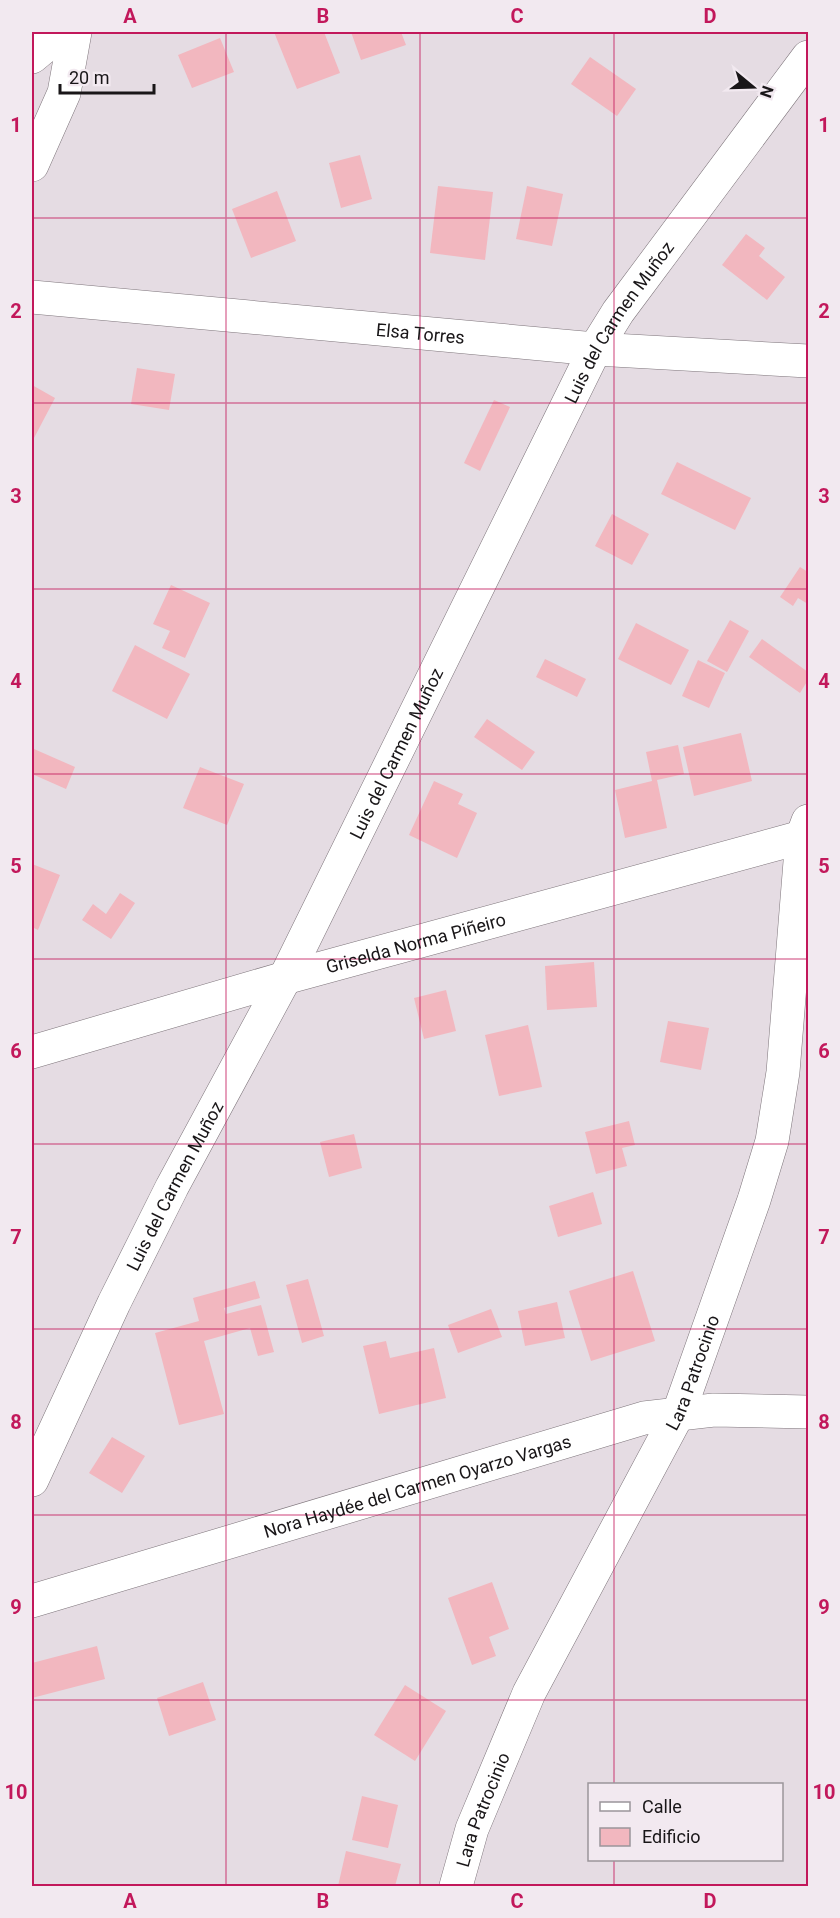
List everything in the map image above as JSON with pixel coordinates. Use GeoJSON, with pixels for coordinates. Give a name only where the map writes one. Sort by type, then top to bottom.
{"type":"FeatureCollection","features":[{"type":"Feature","properties":{"kind":"street"},"geometry":{"type":"LineString","coordinates":[[32,57],[62,32]]}},
{"type":"Feature","properties":{"kind":"street"},"geometry":{"type":"LineString","coordinates":[[32,165],[64,93],[75,32]]}},
{"type":"Feature","properties":{"kind":"street","name":"Luis del Carmen Muñoz"},"geometry":{"type":"LineString","coordinates":[[32,1480],[114,1303],[172,1187],[285,978],[595,349],[618,312],[808,57]]}},
{"type":"Feature","properties":{"kind":"street","name":"Elsa Torres"},"geometry":{"type":"LineString","coordinates":[[32,297],[595,349],[808,361]]}},
{"type":"Feature","properties":{"kind":"street","name":"Griselda Norma Piñeiro"},"geometry":{"type":"LineString","coordinates":[[32,1052],[805,829]]}},
{"type":"Feature","properties":{"kind":"street","name":"Lara Patrocinio"},"geometry":{"type":"LineString","coordinates":[[456,1887],[472,1829],[529,1693],[679,1412],[772,1142],[783,1072],[805,829]]}},
{"type":"Feature","properties":{"kind":"street","name":"Nora Haydée del Carmen Oyarzo Vargas"},"geometry":{"type":"LineString","coordinates":[[32,1601],[644,1418],[679,1412],[714,1410],[808,1412]]}},
{"type":"Feature","properties":{"kind":"building"},"geometry":{"type":"Polygon","coordinates":[[[274,32],[324,32],[340,73],[297,89],[274,32]]]}},
{"type":"Feature","properties":{"kind":"building"},"geometry":{"type":"Polygon","coordinates":[[[351,32],[401,32],[406,45],[361,60],[351,32]]]}},
{"type":"Feature","properties":{"kind":"building"},"geometry":{"type":"Polygon","coordinates":[[[220,38],[234,72],[192,88],[178,55],[220,38]]]}},
{"type":"Feature","properties":{"kind":"building"},"geometry":{"type":"Polygon","coordinates":[[[590,57],[636,89],[617,116],[571,84],[590,57]]]}},
{"type":"Feature","properties":{"kind":"building"},"geometry":{"type":"Polygon","coordinates":[[[360,155],[372,199],[341,208],[329,163],[360,155]]]}},
{"type":"Feature","properties":{"kind":"building"},"geometry":{"type":"Polygon","coordinates":[[[438,186],[493,192],[485,260],[430,253],[438,186]]]}},
{"type":"Feature","properties":{"kind":"building"},"geometry":{"type":"Polygon","coordinates":[[[527,186],[563,194],[552,246],[516,239],[527,186]]]}},
{"type":"Feature","properties":{"kind":"building"},"geometry":{"type":"Polygon","coordinates":[[[277,191],[296,241],[251,258],[232,209],[277,191]]]}},
{"type":"Feature","properties":{"kind":"building"},"geometry":{"type":"Polygon","coordinates":[[[746,234],[765,248],[759,256],[785,277],[767,300],[722,265],[746,234]]]}},
{"type":"Feature","properties":{"kind":"building"},"geometry":{"type":"Polygon","coordinates":[[[137,368],[175,374],[169,410],[131,404],[137,368]]]}},
{"type":"Feature","properties":{"kind":"building"},"geometry":{"type":"Polygon","coordinates":[[[32,385],[55,398],[34,438],[32,437],[32,385]]]}},
{"type":"Feature","properties":{"kind":"building"},"geometry":{"type":"Polygon","coordinates":[[[494,400],[510,407],[480,471],[464,463],[494,400]]]}},
{"type":"Feature","properties":{"kind":"building"},"geometry":{"type":"Polygon","coordinates":[[[677,462],[751,498],[735,530],[661,494],[677,462]]]}},
{"type":"Feature","properties":{"kind":"building"},"geometry":{"type":"Polygon","coordinates":[[[612,514],[649,534],[632,565],[595,546],[612,514]]]}},
{"type":"Feature","properties":{"kind":"building"},"geometry":{"type":"Polygon","coordinates":[[[800,567],[808,572],[808,604],[798,598],[793,606],[780,597],[800,567]]]}},
{"type":"Feature","properties":{"kind":"building"},"geometry":{"type":"Polygon","coordinates":[[[171,585],[210,603],[185,658],[162,648],[170,631],[153,624],[171,585]]]}},
{"type":"Feature","properties":{"kind":"building"},"geometry":{"type":"Polygon","coordinates":[[[730,620],[749,631],[727,672],[707,661],[730,620]]]}},
{"type":"Feature","properties":{"kind":"building"},"geometry":{"type":"Polygon","coordinates":[[[636,623],[689,650],[671,685],[618,659],[636,623]]]}},
{"type":"Feature","properties":{"kind":"building"},"geometry":{"type":"Polygon","coordinates":[[[762,639],[808,672],[808,680],[800,693],[749,657],[762,639]]]}},
{"type":"Feature","properties":{"kind":"building"},"geometry":{"type":"Polygon","coordinates":[[[135,645],[190,674],[167,719],[112,691],[135,645]]]}},
{"type":"Feature","properties":{"kind":"building"},"geometry":{"type":"Polygon","coordinates":[[[545,659],[586,679],[577,697],[536,677],[545,659]]]}},
{"type":"Feature","properties":{"kind":"building"},"geometry":{"type":"Polygon","coordinates":[[[698,660],[725,673],[709,708],[682,696],[698,660]]]}},
{"type":"Feature","properties":{"kind":"building"},"geometry":{"type":"Polygon","coordinates":[[[487,719],[535,752],[522,770],[474,737],[487,719]]]}},
{"type":"Feature","properties":{"kind":"building"},"geometry":{"type":"Polygon","coordinates":[[[741,733],[752,781],[694,796],[683,747],[741,733]]]}},
{"type":"Feature","properties":{"kind":"building"},"geometry":{"type":"Polygon","coordinates":[[[678,745],[684,774],[657,780],[667,828],[625,838],[615,790],[652,781],[646,752],[678,745]]]}},
{"type":"Feature","properties":{"kind":"building"},"geometry":{"type":"Polygon","coordinates":[[[34,749],[75,767],[66,789],[32,774],[34,749]]]}},
{"type":"Feature","properties":{"kind":"building"},"geometry":{"type":"Polygon","coordinates":[[[200,767],[244,784],[227,825],[183,808],[200,767]]]}},
{"type":"Feature","properties":{"kind":"building"},"geometry":{"type":"Polygon","coordinates":[[[434,781],[463,794],[458,804],[477,813],[457,858],[409,835],[434,781]]]}},
{"type":"Feature","properties":{"kind":"building"},"geometry":{"type":"Polygon","coordinates":[[[32,864],[60,875],[38,930],[32,927],[32,864]]]}},
{"type":"Feature","properties":{"kind":"building"},"geometry":{"type":"Polygon","coordinates":[[[120,893],[135,903],[111,939],[82,920],[93,904],[106,914],[120,893]]]}},
{"type":"Feature","properties":{"kind":"building"},"geometry":{"type":"Polygon","coordinates":[[[594,962],[597,1007],[547,1010],[545,966],[594,962]]]}},
{"type":"Feature","properties":{"kind":"building"},"geometry":{"type":"Polygon","coordinates":[[[446,990],[456,1031],[424,1039],[414,998],[446,990]]]}},
{"type":"Feature","properties":{"kind":"building"},"geometry":{"type":"Polygon","coordinates":[[[668,1021],[709,1028],[701,1070],[660,1062],[668,1021]]]}},
{"type":"Feature","properties":{"kind":"building"},"geometry":{"type":"Polygon","coordinates":[[[528,1025],[542,1087],[499,1096],[485,1035],[528,1025]]]}},
{"type":"Feature","properties":{"kind":"building"},"geometry":{"type":"Polygon","coordinates":[[[629,1121],[635,1145],[622,1148],[627,1166],[596,1174],[585,1132],[629,1121]]]}},
{"type":"Feature","properties":{"kind":"building"},"geometry":{"type":"Polygon","coordinates":[[[354,1134],[362,1168],[329,1177],[320,1142],[354,1134]]]}},
{"type":"Feature","properties":{"kind":"building"},"geometry":{"type":"Polygon","coordinates":[[[593,1192],[602,1224],[558,1237],[549,1206],[593,1192]]]}},
{"type":"Feature","properties":{"kind":"building"},"geometry":{"type":"Polygon","coordinates":[[[633,1271],[655,1341],[591,1361],[569,1291],[633,1271]]]}},
{"type":"Feature","properties":{"kind":"building"},"geometry":{"type":"Polygon","coordinates":[[[308,1279],[324,1336],[302,1343],[286,1285],[308,1279]]]}},
{"type":"Feature","properties":{"kind":"building"},"geometry":{"type":"Polygon","coordinates":[[[255,1281],[260,1298],[224,1308],[226,1314],[261,1305],[274,1352],[258,1356],[250,1328],[204,1341],[224,1414],[179,1425],[155,1333],[199,1321],[193,1298],[255,1281]]]}},
{"type":"Feature","properties":{"kind":"building"},"geometry":{"type":"Polygon","coordinates":[[[557,1302],[565,1338],[525,1346],[518,1311],[557,1302]]]}},
{"type":"Feature","properties":{"kind":"building"},"geometry":{"type":"Polygon","coordinates":[[[491,1309],[502,1337],[458,1353],[448,1325],[491,1309]]]}},
{"type":"Feature","properties":{"kind":"building"},"geometry":{"type":"Polygon","coordinates":[[[386,1341],[390,1358],[434,1348],[446,1398],[379,1414],[363,1346],[386,1341]]]}},
{"type":"Feature","properties":{"kind":"building"},"geometry":{"type":"Polygon","coordinates":[[[112,1437],[145,1456],[122,1493],[89,1473],[112,1437]]]}},
{"type":"Feature","properties":{"kind":"building"},"geometry":{"type":"Polygon","coordinates":[[[492,1582],[509,1629],[489,1637],[496,1656],[472,1665],[448,1598],[492,1582]]]}},
{"type":"Feature","properties":{"kind":"building"},"geometry":{"type":"Polygon","coordinates":[[[97,1646],[105,1679],[32,1698],[32,1663],[97,1646]]]}},
{"type":"Feature","properties":{"kind":"building"},"geometry":{"type":"Polygon","coordinates":[[[203,1682],[216,1720],[169,1736],[157,1698],[203,1682]]]}},
{"type":"Feature","properties":{"kind":"building"},"geometry":{"type":"Polygon","coordinates":[[[405,1685],[446,1711],[415,1761],[374,1735],[405,1685]]]}},
{"type":"Feature","properties":{"kind":"building"},"geometry":{"type":"Polygon","coordinates":[[[362,1796],[398,1805],[388,1848],[352,1840],[362,1796]]]}},
{"type":"Feature","properties":{"kind":"building"},"geometry":{"type":"Polygon","coordinates":[[[346,1851],[401,1864],[395,1886],[338,1886],[346,1851]]]}}]}
